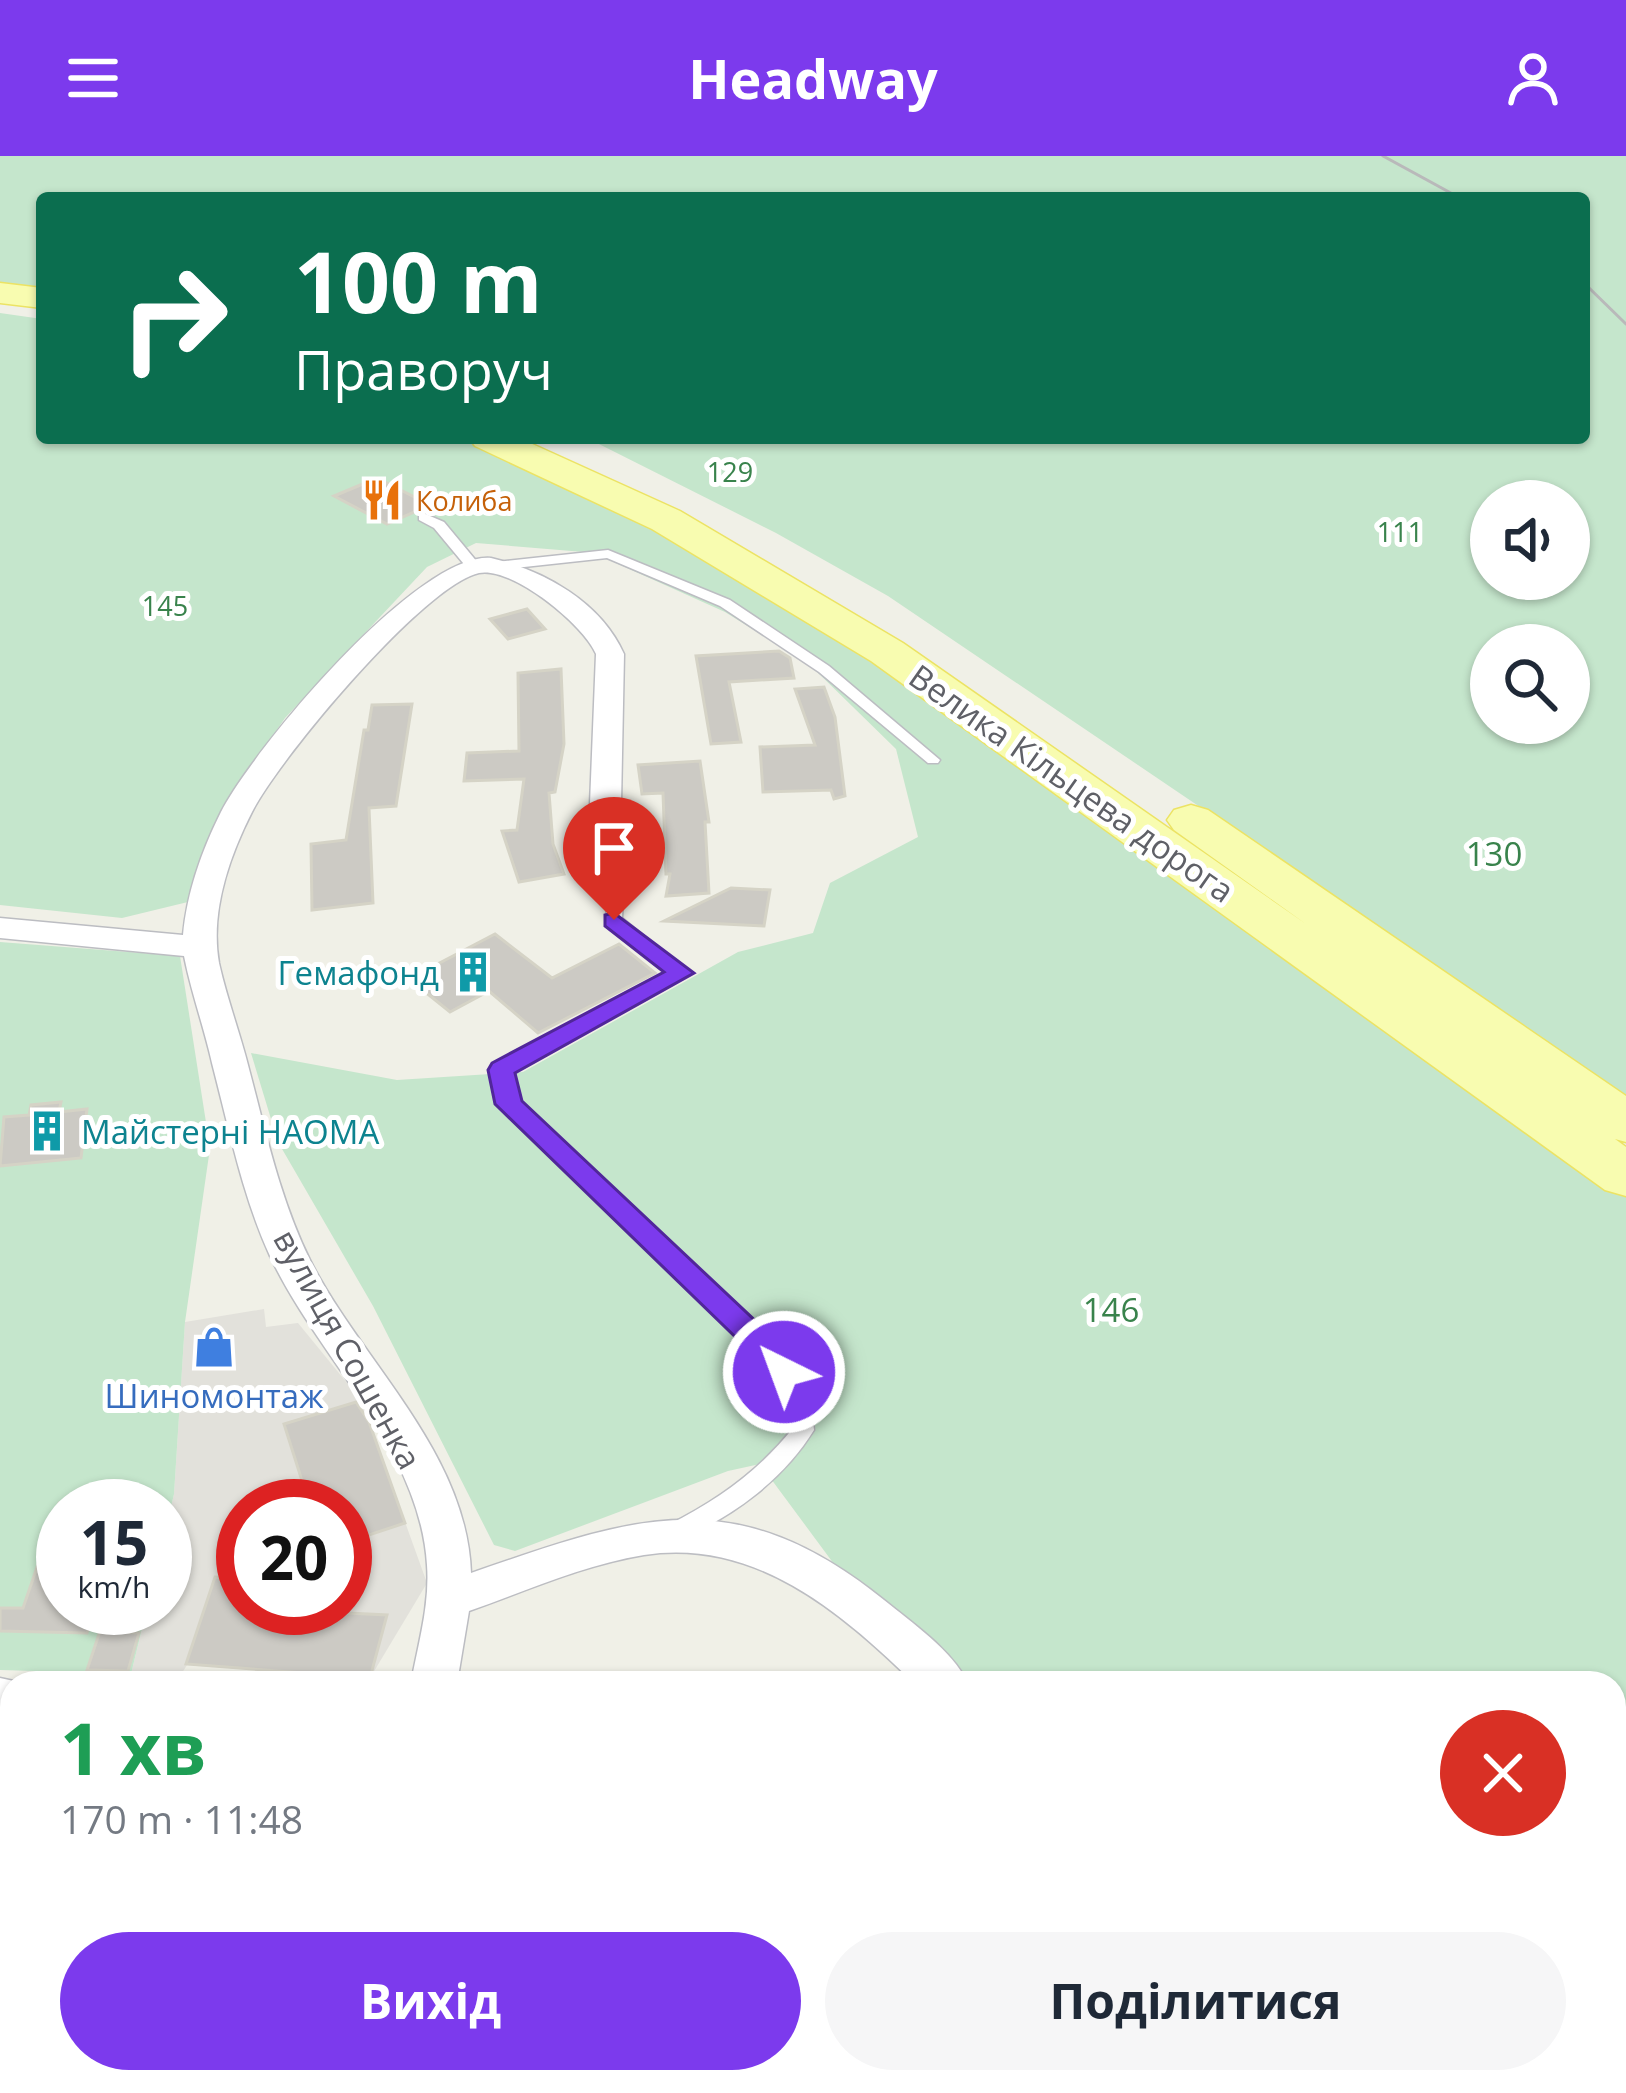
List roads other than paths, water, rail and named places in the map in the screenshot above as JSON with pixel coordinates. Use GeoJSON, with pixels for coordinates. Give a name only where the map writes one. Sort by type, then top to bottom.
{"type":"FeatureCollection","features":[{"type":"Feature","properties":{"kind":"main road"},"geometry":{"type":"LineString","coordinates":[[0,292],[36,297]]}},
{"type":"Feature","properties":{"kind":"main road"},"geometry":{"type":"LineString","coordinates":[[0,313],[36,318]]}},
{"type":"Feature","properties":{"kind":"main road","name":"Велика Кільцева дорога"},"geometry":{"type":"LineString","coordinates":[[501,444],[666,520],[887,652],[1626,1176]]}},
{"type":"Feature","properties":{"kind":"main road","name":"Велика Кільцева дорога"},"geometry":{"type":"LineString","coordinates":[[573,444],[704,504],[806,558],[926,635],[1626,1123]]}},
{"type":"Feature","properties":{"kind":"street"},"geometry":{"type":"LineString","coordinates":[[0,928],[200,947],[206,900],[229,827],[247,793],[368,647],[436,584],[485,566],[561,598],[599,624],[610,654],[604,854],[616,878]]}},
{"type":"Feature","properties":{"kind":"street","name":"вулиця Сошенка"},"geometry":{"type":"LineString","coordinates":[[200,947],[263,1188],[292,1262],[388,1412],[426,1488],[447,1549],[448,1599],[436,1671]]}},
{"type":"Feature","properties":{"kind":"street"},"geometry":{"type":"LineString","coordinates":[[448,1599],[568,1558],[667,1535],[733,1540],[828,1582],[865,1606],[933,1671]]}},
{"type":"Feature","properties":{"kind":"lane"},"geometry":{"type":"LineString","coordinates":[[423,517],[439,525],[485,566],[608,554],[725,603],[824,669],[933,760]]}},
{"type":"Feature","properties":{"kind":"lane"},"geometry":{"type":"LineString","coordinates":[[616,878],[614,920],[681,973],[501,1070],[509,1104],[768,1351],[799,1393],[804,1430],[781,1460],[718,1512],[667,1535]]}},
{"type":"Feature","properties":{"kind":"tram line"},"geometry":{"type":"LineString","coordinates":[[1383,156],[1449,192]]}},
{"type":"Feature","properties":{"kind":"tram line"},"geometry":{"type":"LineString","coordinates":[[1590,289],[1626,324]]}},
{"type":"Feature","properties":{"kind":"place","name":"Колиба"},"geometry":{"type":"Point","coordinates":[382,500]}},
{"type":"Feature","properties":{"kind":"place","name":"Гемафонд"},"geometry":{"type":"Point","coordinates":[473,972]}},
{"type":"Feature","properties":{"kind":"place","name":"Майстерні НАОМА"},"geometry":{"type":"Point","coordinates":[47,1131]}},
{"type":"Feature","properties":{"kind":"place","name":"Шиномонтаж"},"geometry":{"type":"Point","coordinates":[214,1347]}},
{"type":"Feature","properties":{"kind":"park label","name":"129"},"geometry":{"type":"Point","coordinates":[730,471]}},
{"type":"Feature","properties":{"kind":"park label","name":"111"},"geometry":{"type":"Point","coordinates":[1400,531]}},
{"type":"Feature","properties":{"kind":"park label","name":"145"},"geometry":{"type":"Point","coordinates":[165,605]}},
{"type":"Feature","properties":{"kind":"park label","name":"130"},"geometry":{"type":"Point","coordinates":[1494,853]}},
{"type":"Feature","properties":{"kind":"park label","name":"146"},"geometry":{"type":"Point","coordinates":[1111,1309]}}]}
